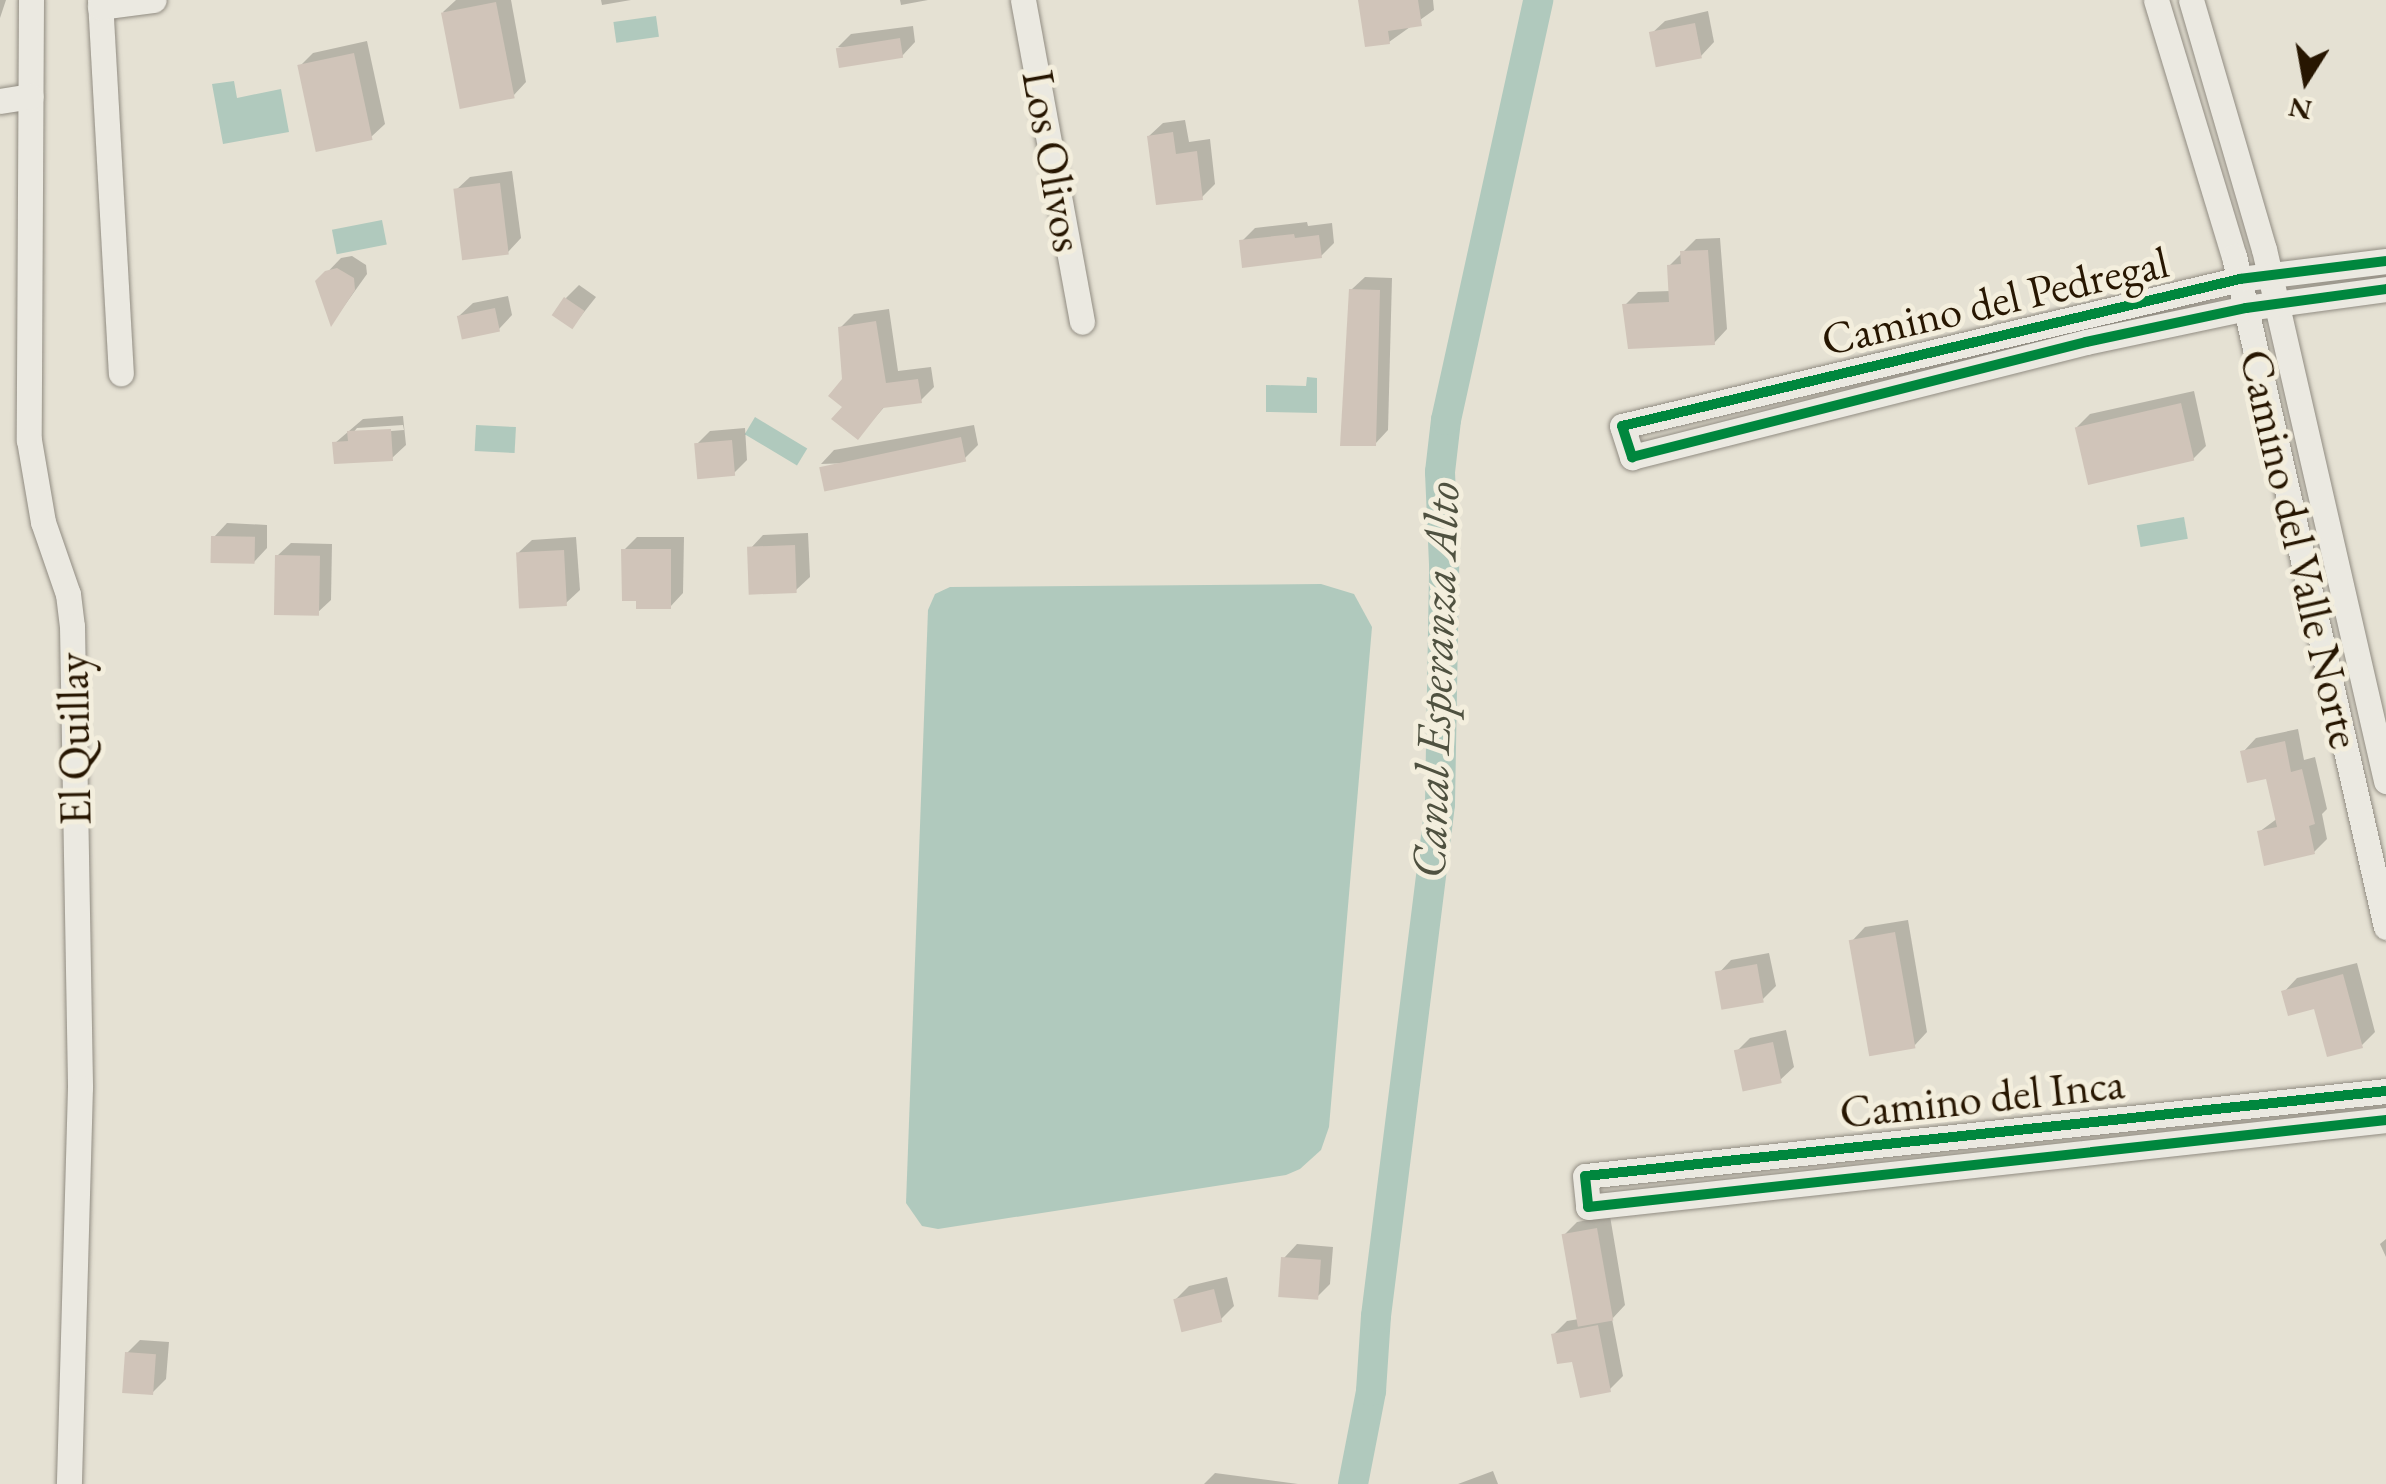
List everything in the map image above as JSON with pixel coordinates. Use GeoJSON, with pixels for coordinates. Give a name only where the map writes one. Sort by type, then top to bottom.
{"type":"FeatureCollection","features":[{"type":"Feature","properties":{"kind":"street","name":"El Quillay"},"geometry":{"type":"LineString","coordinates":[[30,0],[29,440],[43,522],[68,594],[72,626],[80,1086],[69,1484]]}},
{"type":"Feature","properties":{"kind":"street"},"geometry":{"type":"LineString","coordinates":[[121,373],[100,3],[154,0]]}},
{"type":"Feature","properties":{"kind":"street","name":"Los Olivos"},"geometry":{"type":"LineString","coordinates":[[1023,0],[1082,322]]}},
{"type":"Feature","properties":{"kind":"street","name":"Camino del Valle Norte"},"geometry":{"type":"LineString","coordinates":[[2156,0],[2240,280],[2386,927]]}},
{"type":"Feature","properties":{"kind":"street","name":"Camino del Valle Norte"},"geometry":{"type":"LineString","coordinates":[[2191,0],[2270,276],[2386,780]]}},
{"type":"Feature","properties":{"kind":"street"},"geometry":{"type":"LineString","coordinates":[[0,101],[31,96]]}},
{"type":"Feature","properties":{"kind":"street","name":"Camino del Pedregal"},"geometry":{"type":"LineString","coordinates":[[2386,260],[2240,280],[1622,426],[1632,456],[2086,342],[2276,302],[2386,289]]}},
{"type":"Feature","properties":{"kind":"street","name":"Camino del Inca"},"geometry":{"type":"LineString","coordinates":[[2386,1091],[1585,1176],[1588,1207],[2386,1120]]}},
{"type":"Feature","properties":{"kind":"shaded area"},"geometry":{"type":"Polygon","coordinates":[[[656,16],[659,37],[616,43],[613,22],[656,16]]]}},
{"type":"Feature","properties":{"kind":"shaded area"},"geometry":{"type":"Polygon","coordinates":[[[234,81],[237,98],[281,89],[289,132],[223,144],[212,84],[234,81]]]}},
{"type":"Feature","properties":{"kind":"shaded area"},"geometry":{"type":"Polygon","coordinates":[[[382,220],[387,245],[337,254],[332,230],[382,220]]]}},
{"type":"Feature","properties":{"kind":"shaded area"},"geometry":{"type":"Polygon","coordinates":[[[1307,377],[1317,378],[1317,413],[1266,412],[1266,385],[1306,386],[1307,377]]]}},
{"type":"Feature","properties":{"kind":"shaded area"},"geometry":{"type":"Polygon","coordinates":[[[755,417],[807,448],[797,466],[745,434],[755,417]]]}},
{"type":"Feature","properties":{"kind":"shaded area"},"geometry":{"type":"Polygon","coordinates":[[[476,425],[516,427],[515,453],[475,451],[476,425]]]}},
{"type":"Feature","properties":{"kind":"shaded area"},"geometry":{"type":"Polygon","coordinates":[[[2184,517],[2188,539],[2141,547],[2137,525],[2184,517]]]}},
{"type":"Feature","properties":{"kind":"shaded area"},"geometry":{"type":"Polygon","coordinates":[[[1321,584],[1354,594],[1372,627],[1329,1127],[1321,1150],[1300,1169],[1286,1175],[938,1229],[922,1226],[906,1203],[928,610],[935,594],[950,587],[1321,584]]]}},
{"type":"Feature","properties":{"kind":"building"},"geometry":{"type":"Polygon","coordinates":[[[1358,0],[1418,0],[1422,26],[1388,31],[1390,44],[1365,47],[1358,0]]]}},
{"type":"Feature","properties":{"kind":"building"},"geometry":{"type":"Polygon","coordinates":[[[496,2],[515,98],[460,109],[441,13],[496,2]]]}},
{"type":"Feature","properties":{"kind":"building"},"geometry":{"type":"Polygon","coordinates":[[[1695,23],[1702,58],[1656,67],[1649,32],[1695,23]]]}},
{"type":"Feature","properties":{"kind":"building"},"geometry":{"type":"Polygon","coordinates":[[[900,38],[903,58],[839,68],[836,48],[900,38]]]}},
{"type":"Feature","properties":{"kind":"building"},"geometry":{"type":"Polygon","coordinates":[[[354,53],[373,140],[316,152],[297,65],[354,53]]]}},
{"type":"Feature","properties":{"kind":"building"},"geometry":{"type":"Polygon","coordinates":[[[1173,132],[1176,154],[1197,151],[1203,200],[1156,205],[1147,136],[1173,132]]]}},
{"type":"Feature","properties":{"kind":"building"},"geometry":{"type":"Polygon","coordinates":[[[500,183],[509,254],[462,260],[453,189],[500,183]]]}},
{"type":"Feature","properties":{"kind":"building"},"geometry":{"type":"Polygon","coordinates":[[[1294,234],[1295,238],[1319,235],[1322,258],[1242,268],[1239,240],[1294,234]]]}},
{"type":"Feature","properties":{"kind":"building"},"geometry":{"type":"Polygon","coordinates":[[[1708,250],[1715,345],[1628,349],[1622,304],[1669,302],[1667,265],[1681,264],[1680,251],[1708,250]]]}},
{"type":"Feature","properties":{"kind":"building"},"geometry":{"type":"Polygon","coordinates":[[[337,268],[354,278],[355,290],[331,327],[315,281],[325,271],[337,268]]]}},
{"type":"Feature","properties":{"kind":"building"},"geometry":{"type":"Polygon","coordinates":[[[1349,289],[1380,290],[1376,446],[1340,446],[1349,289]]]}},
{"type":"Feature","properties":{"kind":"building"},"geometry":{"type":"Polygon","coordinates":[[[564,297],[585,311],[572,329],[552,315],[564,297]]]}},
{"type":"Feature","properties":{"kind":"building"},"geometry":{"type":"Polygon","coordinates":[[[495,308],[500,331],[462,340],[457,316],[495,308]]]}},
{"type":"Feature","properties":{"kind":"building"},"geometry":{"type":"Polygon","coordinates":[[[876,321],[886,383],[918,379],[922,403],[883,408],[858,440],[831,419],[842,407],[828,396],[842,379],[838,327],[876,321]]]}},
{"type":"Feature","properties":{"kind":"building"},"geometry":{"type":"Polygon","coordinates":[[[2181,403],[2194,460],[2088,485],[2075,428],[2181,403]]]}},
{"type":"Feature","properties":{"kind":"building"},"geometry":{"type":"Polygon","coordinates":[[[391,429],[393,461],[334,464],[332,442],[348,441],[347,431],[391,429]]]}},
{"type":"Feature","properties":{"kind":"building"},"geometry":{"type":"Polygon","coordinates":[[[961,437],[966,461],[824,492],[819,467],[961,437]]]}},
{"type":"Feature","properties":{"kind":"building"},"geometry":{"type":"Polygon","coordinates":[[[732,440],[735,476],[697,479],[694,443],[732,440]]]}},
{"type":"Feature","properties":{"kind":"building"},"geometry":{"type":"Polygon","coordinates":[[[211,536],[255,537],[255,564],[211,563],[211,536]]]}},
{"type":"Feature","properties":{"kind":"building"},"geometry":{"type":"Polygon","coordinates":[[[795,545],[797,593],[749,595],[747,547],[795,545]]]}},
{"type":"Feature","properties":{"kind":"building"},"geometry":{"type":"Polygon","coordinates":[[[621,549],[671,549],[671,609],[636,609],[636,601],[622,601],[621,549]]]}},
{"type":"Feature","properties":{"kind":"building"},"geometry":{"type":"Polygon","coordinates":[[[564,550],[567,606],[519,608],[516,553],[564,550]]]}},
{"type":"Feature","properties":{"kind":"building"},"geometry":{"type":"Polygon","coordinates":[[[275,555],[320,556],[319,616],[274,615],[275,555]]]}},
{"type":"Feature","properties":{"kind":"building"},"geometry":{"type":"Polygon","coordinates":[[[2285,741],[2291,772],[2302,769],[2315,824],[2309,826],[2315,854],[2264,866],[2257,831],[2277,827],[2266,779],[2247,783],[2240,751],[2285,741]]]}},
{"type":"Feature","properties":{"kind":"building"},"geometry":{"type":"Polygon","coordinates":[[[1895,932],[1915,1048],[1869,1056],[1849,940],[1895,932]]]}},
{"type":"Feature","properties":{"kind":"building"},"geometry":{"type":"Polygon","coordinates":[[[1757,964],[1764,1002],[1721,1010],[1715,971],[1757,964]]]}},
{"type":"Feature","properties":{"kind":"building"},"geometry":{"type":"Polygon","coordinates":[[[2343,974],[2363,1048],[2327,1057],[2314,1009],[2288,1016],[2281,991],[2343,974]]]}},
{"type":"Feature","properties":{"kind":"building"},"geometry":{"type":"Polygon","coordinates":[[[1773,1042],[1782,1083],[1743,1091],[1734,1050],[1773,1042]]]}},
{"type":"Feature","properties":{"kind":"building"},"geometry":{"type":"Polygon","coordinates":[[[1597,1228],[1613,1321],[1578,1327],[1562,1234],[1597,1228]]]}},
{"type":"Feature","properties":{"kind":"building"},"geometry":{"type":"Polygon","coordinates":[[[1281,1257],[1321,1260],[1318,1300],[1278,1297],[1281,1257]]]}},
{"type":"Feature","properties":{"kind":"building"},"geometry":{"type":"Polygon","coordinates":[[[1214,1289],[1222,1322],[1181,1332],[1173,1299],[1214,1289]]]}},
{"type":"Feature","properties":{"kind":"building"},"geometry":{"type":"Polygon","coordinates":[[[1598,1325],[1611,1392],[1580,1398],[1572,1362],[1557,1364],[1551,1334],[1598,1325]]]}},
{"type":"Feature","properties":{"kind":"building"},"geometry":{"type":"Polygon","coordinates":[[[125,1352],[156,1354],[153,1395],[122,1393],[125,1352]]]}},
{"type":"Feature","properties":{"kind":"waterway","name":"Canal Esperanza Alto"},"geometry":{"type":"LineString","coordinates":[[1353,1484],[1371,1391],[1376,1316],[1440,804],[1444,564],[1440,472],[1446,420],[1538,0]]}},
{"type":"Feature","properties":{"kind":"cycle path"},"geometry":{"type":"LineString","coordinates":[[2386,261],[2240,279],[1622,426],[1632,457],[2086,342],[2246,308],[2386,289]]}},
{"type":"Feature","properties":{"kind":"cycle path"},"geometry":{"type":"LineString","coordinates":[[2386,1091],[1585,1176],[1588,1207],[2386,1120]]}}]}
